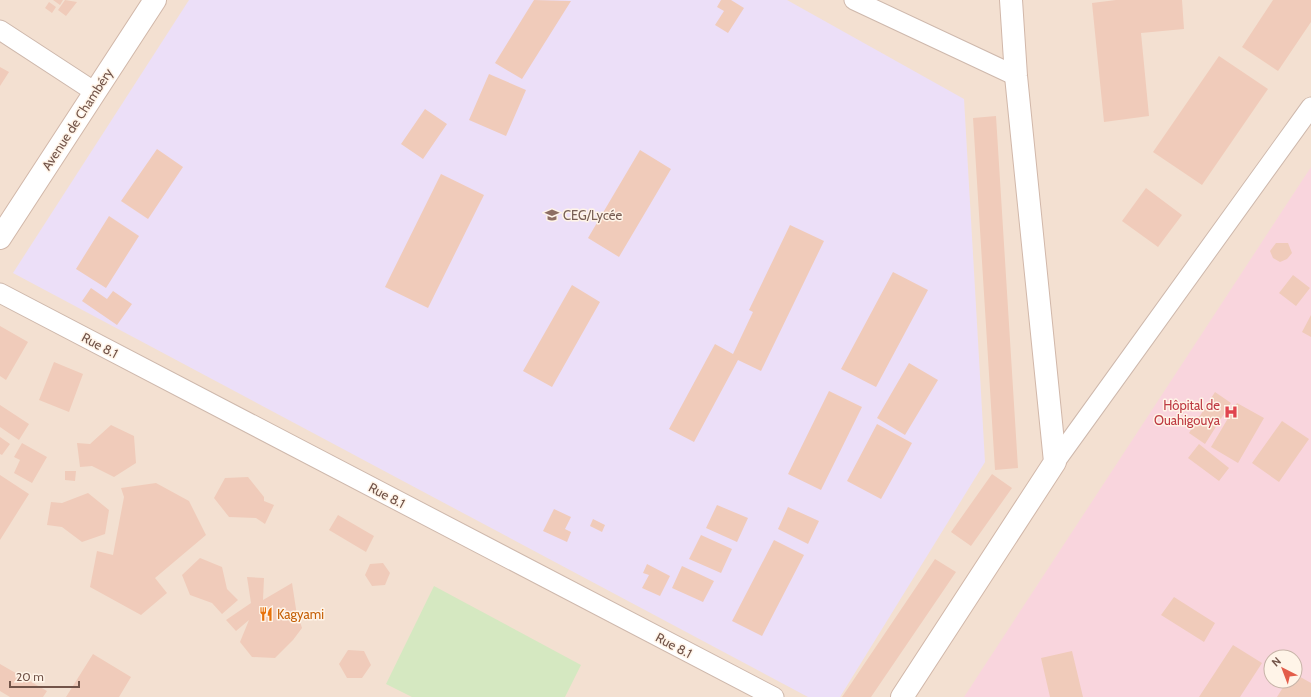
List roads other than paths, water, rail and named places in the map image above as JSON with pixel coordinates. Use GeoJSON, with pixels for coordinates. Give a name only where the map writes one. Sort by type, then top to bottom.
{"type":"FeatureCollection","features":[{"type":"Feature","properties":{"kind":"main road","name":"Avenue de Chambéry"},"geometry":{"type":"LineString","coordinates":[[0,238],[154,0]]}},
{"type":"Feature","properties":{"kind":"main road"},"geometry":{"type":"LineString","coordinates":[[902,697],[1055,462],[1016,76],[1011,0]]}},
{"type":"Feature","properties":{"kind":"street"},"geometry":{"type":"LineString","coordinates":[[854,0],[1016,76]]}},
{"type":"Feature","properties":{"kind":"street"},"geometry":{"type":"LineString","coordinates":[[0,30],[95,92]]}},
{"type":"Feature","properties":{"kind":"street"},"geometry":{"type":"LineString","coordinates":[[1055,462],[1311,107]]}},
{"type":"Feature","properties":{"kind":"street","name":"Rue 8.1"},"geometry":{"type":"LineString","coordinates":[[0,293],[774,697]]}},
{"type":"Feature","properties":{"kind":"place","name":"CEG/Lycée"},"geometry":{"type":"Point","coordinates":[552,215]}},
{"type":"Feature","properties":{"kind":"place","name":"Hôpital de Ouahigouya"},"geometry":{"type":"Point","coordinates":[1231,412]}},
{"type":"Feature","properties":{"kind":"place","name":"Kagyami"},"geometry":{"type":"Point","coordinates":[266,614]}}]}
